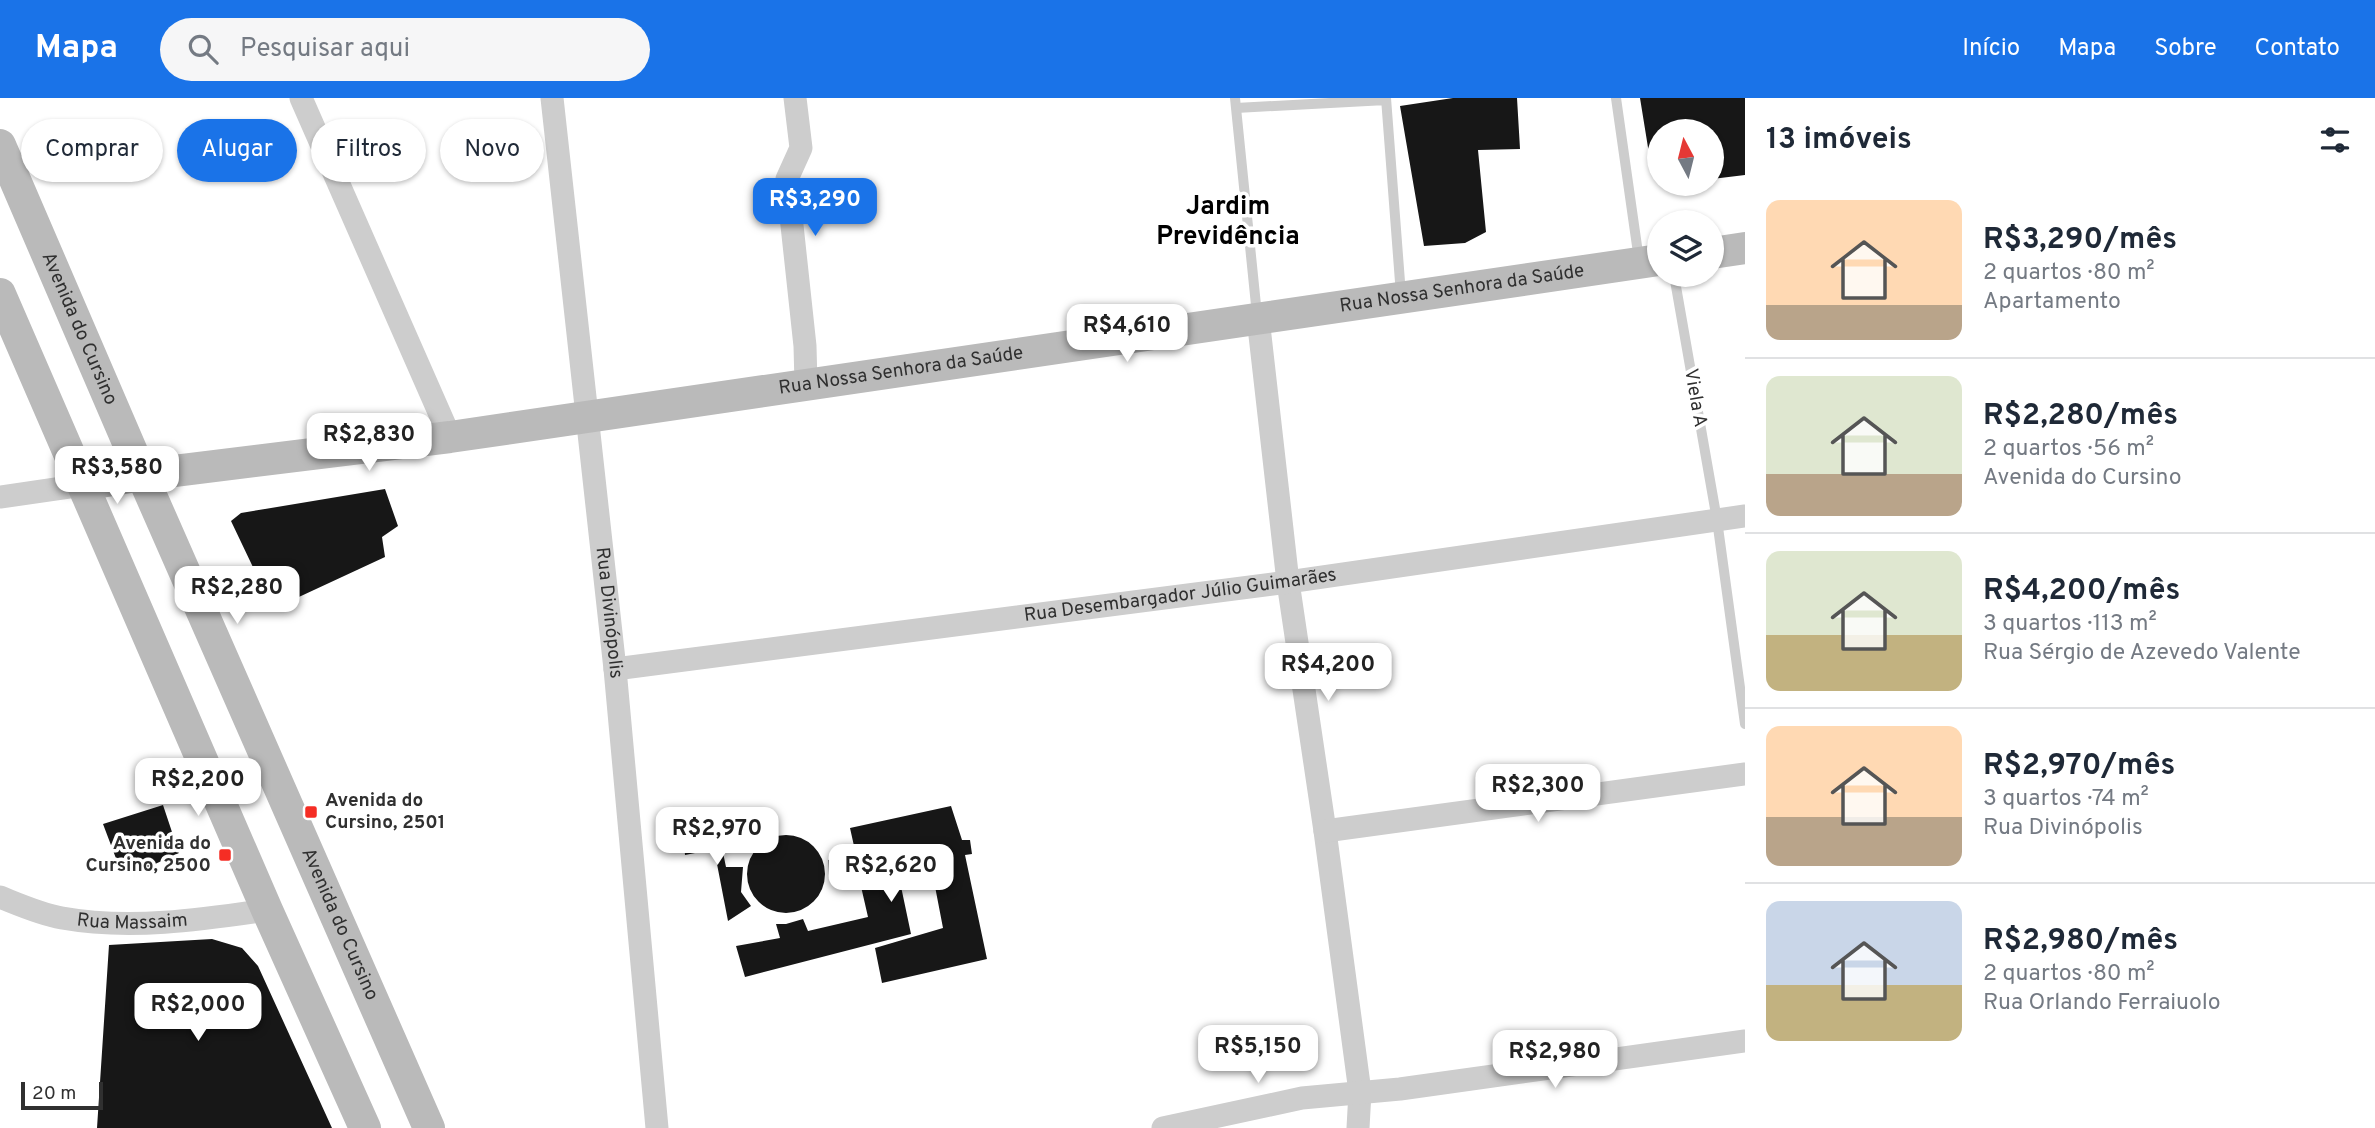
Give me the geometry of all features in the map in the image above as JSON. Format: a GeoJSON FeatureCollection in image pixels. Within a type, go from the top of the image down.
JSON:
{"type":"FeatureCollection","features":[{"type":"Feature","properties":{"kind":"main road","name":"Avenida do Cursino"},"geometry":{"type":"LineString","coordinates":[[0,145],[429,1128]]}},
{"type":"Feature","properties":{"kind":"main road"},"geometry":{"type":"LineString","coordinates":[[1724,251],[1745,248]]}},
{"type":"Feature","properties":{"kind":"main road","name":"Rua Nossa Senhora da Saúde"},"geometry":{"type":"LineString","coordinates":[[83,485],[142,475],[450,437],[1647,262]]}},
{"type":"Feature","properties":{"kind":"main road"},"geometry":{"type":"LineString","coordinates":[[0,294],[267,910],[365,1128]]}},
{"type":"Feature","properties":{"kind":"street"},"geometry":{"type":"LineString","coordinates":[[301,98],[450,437]]}},
{"type":"Feature","properties":{"kind":"street","name":"Rua Divinópolis"},"geometry":{"type":"LineString","coordinates":[[552,98],[615,669],[657,1128]]}},
{"type":"Feature","properties":{"kind":"street"},"geometry":{"type":"LineString","coordinates":[[795,98],[801,148],[787,178],[806,384]]}},
{"type":"Feature","properties":{"kind":"street"},"geometry":{"type":"LineString","coordinates":[[1258,318],[1288,582],[1360,1092],[1358,1128]]}},
{"type":"Feature","properties":{"kind":"street"},"geometry":{"type":"LineString","coordinates":[[0,497],[83,485]]}},
{"type":"Feature","properties":{"kind":"street","name":"Rua Desembargador Júlio Guimarães"},"geometry":{"type":"LineString","coordinates":[[615,669],[1288,582],[1745,516]]}},
{"type":"Feature","properties":{"kind":"street"},"geometry":{"type":"LineString","coordinates":[[1325,831],[1745,774]]}},
{"type":"Feature","properties":{"kind":"street","name":"Rua Massaim"},"geometry":{"type":"LineString","coordinates":[[0,897],[61,918],[92,921],[199,920],[267,910]]}},
{"type":"Feature","properties":{"kind":"street"},"geometry":{"type":"LineString","coordinates":[[1163,1128],[1302,1098],[1399,1089],[1745,1041]]}},
{"type":"Feature","properties":{"kind":"lane"},"geometry":{"type":"LineString","coordinates":[[1616,98],[1647,252]]}},
{"type":"Feature","properties":{"kind":"lane"},"geometry":{"type":"LineString","coordinates":[[1258,318],[1236,103],[1386,99],[1401,298]]}},
{"type":"Feature","properties":{"kind":"lane","name":"Viela A"},"geometry":{"type":"LineString","coordinates":[[1676,287],[1717,520],[1745,724]]}},
{"type":"Feature","properties":{"kind":"building"},"geometry":{"type":"Polygon","coordinates":[[[1453,98],[1517,98],[1520,149],[1478,150],[1486,232],[1465,243],[1424,246],[1400,106],[1453,98]]]}},
{"type":"Feature","properties":{"kind":"building"},"geometry":{"type":"Polygon","coordinates":[[[1640,98],[1745,98],[1745,175],[1724,178],[1724,119],[1647,119],[1647,141],[1640,98]]]}},
{"type":"Feature","properties":{"kind":"building"},"geometry":{"type":"Polygon","coordinates":[[[385,489],[398,526],[382,537],[385,557],[273,609],[231,521],[241,513],[385,489]]]}},
{"type":"Feature","properties":{"kind":"building"},"geometry":{"type":"Polygon","coordinates":[[[163,805],[179,853],[142,870],[120,869],[103,824],[163,805]]]}},
{"type":"Feature","properties":{"kind":"building"},"geometry":{"type":"Polygon","coordinates":[[[951,806],[962,840],[970,840],[972,854],[965,855],[987,959],[882,983],[875,948],[943,928],[928,850],[895,858],[911,934],[745,977],[736,946],[780,938],[776,924],[803,919],[808,931],[868,917],[857,869],[829,876],[828,860],[856,855],[850,828],[951,806]]]}},
{"type":"Feature","properties":{"kind":"building"},"geometry":{"type":"Polygon","coordinates":[[[717,824],[726,867],[743,867],[741,892],[751,906],[728,921],[711,833],[703,834],[705,851],[685,855],[684,844],[674,845],[672,833],[717,824]]]}},
{"type":"Feature","properties":{"kind":"building"},"geometry":{"type":"Polygon","coordinates":[[[778,835],[794,835],[808,841],[819,852],[825,866],[825,882],[819,896],[808,907],[794,913],[778,913],[764,907],[753,896],[747,882],[747,866],[753,852],[764,841],[778,835]]]}},
{"type":"Feature","properties":{"kind":"building"},"geometry":{"type":"Polygon","coordinates":[[[212,939],[242,948],[258,966],[332,1128],[97,1128],[109,945],[212,939]]]}},
{"type":"Feature","properties":{"kind":"place","name":"Avenida do Cursino, 2501"},"geometry":{"type":"Point","coordinates":[311,812]}},
{"type":"Feature","properties":{"kind":"place","name":"Avenida do Cursino, 2500"},"geometry":{"type":"Point","coordinates":[225,855]}},
{"type":"Feature","properties":{"kind":"district","name":"Jardim Previdência"},"geometry":{"type":"Point","coordinates":[1228,222]}}]}
